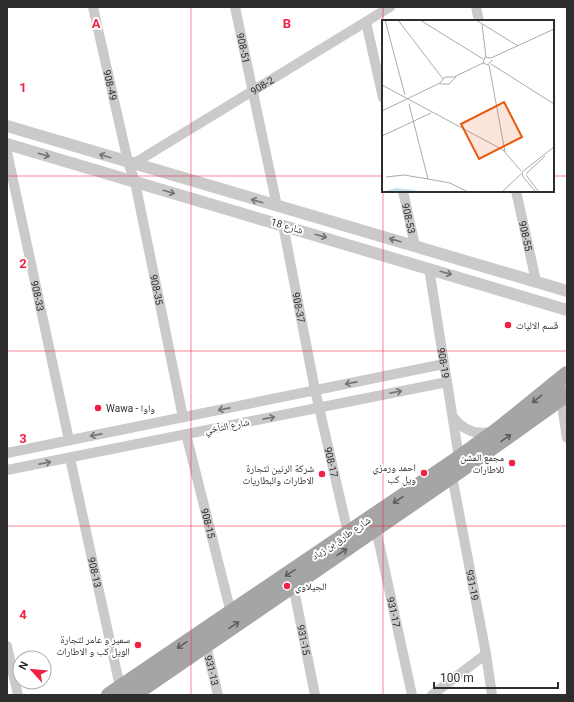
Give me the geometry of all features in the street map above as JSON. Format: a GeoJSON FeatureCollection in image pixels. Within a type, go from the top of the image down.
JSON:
{"type":"FeatureCollection","features":[{"type":"Feature","properties":{"kind":"main road","name":"شارع طارق بن زياد"},"geometry":{"type":"LineString","coordinates":[[121,692],[206,645],[452,476],[560,393],[567,374]]}},
{"type":"Feature","properties":{"kind":"main road","name":"شارع طارق بن زياد"},"geometry":{"type":"LineString","coordinates":[[121,692],[231,613],[459,458],[499,429],[560,393]]}},
{"type":"Feature","properties":{"kind":"street","name":"908-49"},"geometry":{"type":"LineString","coordinates":[[93,7],[131,163]]}},
{"type":"Feature","properties":{"kind":"street","name":"908-51"},"geometry":{"type":"LineString","coordinates":[[235,7],[252,90]]}},
{"type":"Feature","properties":{"kind":"street","name":"908-2"},"geometry":{"type":"LineString","coordinates":[[131,163],[390,7]]}},
{"type":"Feature","properties":{"kind":"street"},"geometry":{"type":"LineString","coordinates":[[476,7],[480,20]]}},
{"type":"Feature","properties":{"kind":"street"},"geometry":{"type":"LineString","coordinates":[[366,22],[382,94]]}},
{"type":"Feature","properties":{"kind":"street"},"geometry":{"type":"LineString","coordinates":[[252,90],[277,206]]}},
{"type":"Feature","properties":{"kind":"street","name":"شارع 18"},"geometry":{"type":"LineString","coordinates":[[7,126],[567,291]]}},
{"type":"Feature","properties":{"kind":"street","name":"شارع 18"},"geometry":{"type":"LineString","coordinates":[[7,144],[504,290],[567,310]]}},
{"type":"Feature","properties":{"kind":"street","name":"908-33"},"geometry":{"type":"LineString","coordinates":[[7,152],[69,440]]}},
{"type":"Feature","properties":{"kind":"street","name":"908-35"},"geometry":{"type":"LineString","coordinates":[[131,163],[183,417]]}},
{"type":"Feature","properties":{"kind":"street","name":"908-53"},"geometry":{"type":"LineString","coordinates":[[403,192],[415,246]]}},
{"type":"Feature","properties":{"kind":"street","name":"908-55"},"geometry":{"type":"LineString","coordinates":[[516,192],[536,281]]}},
{"type":"Feature","properties":{"kind":"street","name":"908-37"},"geometry":{"type":"LineString","coordinates":[[283,225],[315,390]]}},
{"type":"Feature","properties":{"kind":"street","name":"908-19"},"geometry":{"type":"LineString","coordinates":[[429,268],[459,458]]}},
{"type":"Feature","properties":{"kind":"street"},"geometry":{"type":"LineString","coordinates":[[504,290],[509,273]]}},
{"type":"Feature","properties":{"kind":"street","name":"شارع التآخي"},"geometry":{"type":"LineString","coordinates":[[11,452],[444,364]]}},
{"type":"Feature","properties":{"kind":"street","name":"شارع التآخي"},"geometry":{"type":"LineString","coordinates":[[7,470],[447,382]]}},
{"type":"Feature","properties":{"kind":"street","name":"908-17"},"geometry":{"type":"LineString","coordinates":[[315,390],[348,533]]}},
{"type":"Feature","properties":{"kind":"street"},"geometry":{"type":"LineString","coordinates":[[560,393],[567,438]]}},
{"type":"Feature","properties":{"kind":"street"},"geometry":{"type":"LineString","coordinates":[[453,417],[465,429],[475,433],[486,433],[499,429]]}},
{"type":"Feature","properties":{"kind":"street","name":"908-15"},"geometry":{"type":"LineString","coordinates":[[186,434],[231,613]]}},
{"type":"Feature","properties":{"kind":"street"},"geometry":{"type":"LineString","coordinates":[[11,452],[20,468]]}},
{"type":"Feature","properties":{"kind":"street","name":"908-13"},"geometry":{"type":"LineString","coordinates":[[70,458],[121,692]]}},
{"type":"Feature","properties":{"kind":"street","name":"931-19"},"geometry":{"type":"LineString","coordinates":[[452,476],[486,654],[492,695]]}},
{"type":"Feature","properties":{"kind":"street","name":"931-17"},"geometry":{"type":"LineString","coordinates":[[376,529],[412,695]]}},
{"type":"Feature","properties":{"kind":"street","name":"931-15"},"geometry":{"type":"LineString","coordinates":[[294,585],[315,695]]}},
{"type":"Feature","properties":{"kind":"street","name":"931-13"},"geometry":{"type":"LineString","coordinates":[[206,645],[218,695]]}},
{"type":"Feature","properties":{"kind":"street"},"geometry":{"type":"LineString","coordinates":[[7,646],[18,695]]}},
{"type":"Feature","properties":{"kind":"street"},"geometry":{"type":"LineString","coordinates":[[432,695],[486,654]]}},
{"type":"Feature","properties":{"kind":"place","name":"قسم الاليات"},"geometry":{"type":"Point","coordinates":[508,325]}},
{"type":"Feature","properties":{"kind":"place","name":"Wawa - واوا"},"geometry":{"type":"Point","coordinates":[98,408]}},
{"type":"Feature","properties":{"kind":"place","name":"مجمع المشن للاطارات"},"geometry":{"type":"Point","coordinates":[512,463]}},
{"type":"Feature","properties":{"kind":"place","name":"احمد ورمزي ويل كب"},"geometry":{"type":"Point","coordinates":[424,473]}},
{"type":"Feature","properties":{"kind":"place","name":"شركة الرنين لتجارة الاطارات والبطاريات"},"geometry":{"type":"Point","coordinates":[322,474]}},
{"type":"Feature","properties":{"kind":"place","name":"الجيلاوي"},"geometry":{"type":"Point","coordinates":[287,586]}},
{"type":"Feature","properties":{"kind":"place","name":"سمير و عامر لتجارة الويل كب و الاطارات"},"geometry":{"type":"Point","coordinates":[138,645]}}]}
